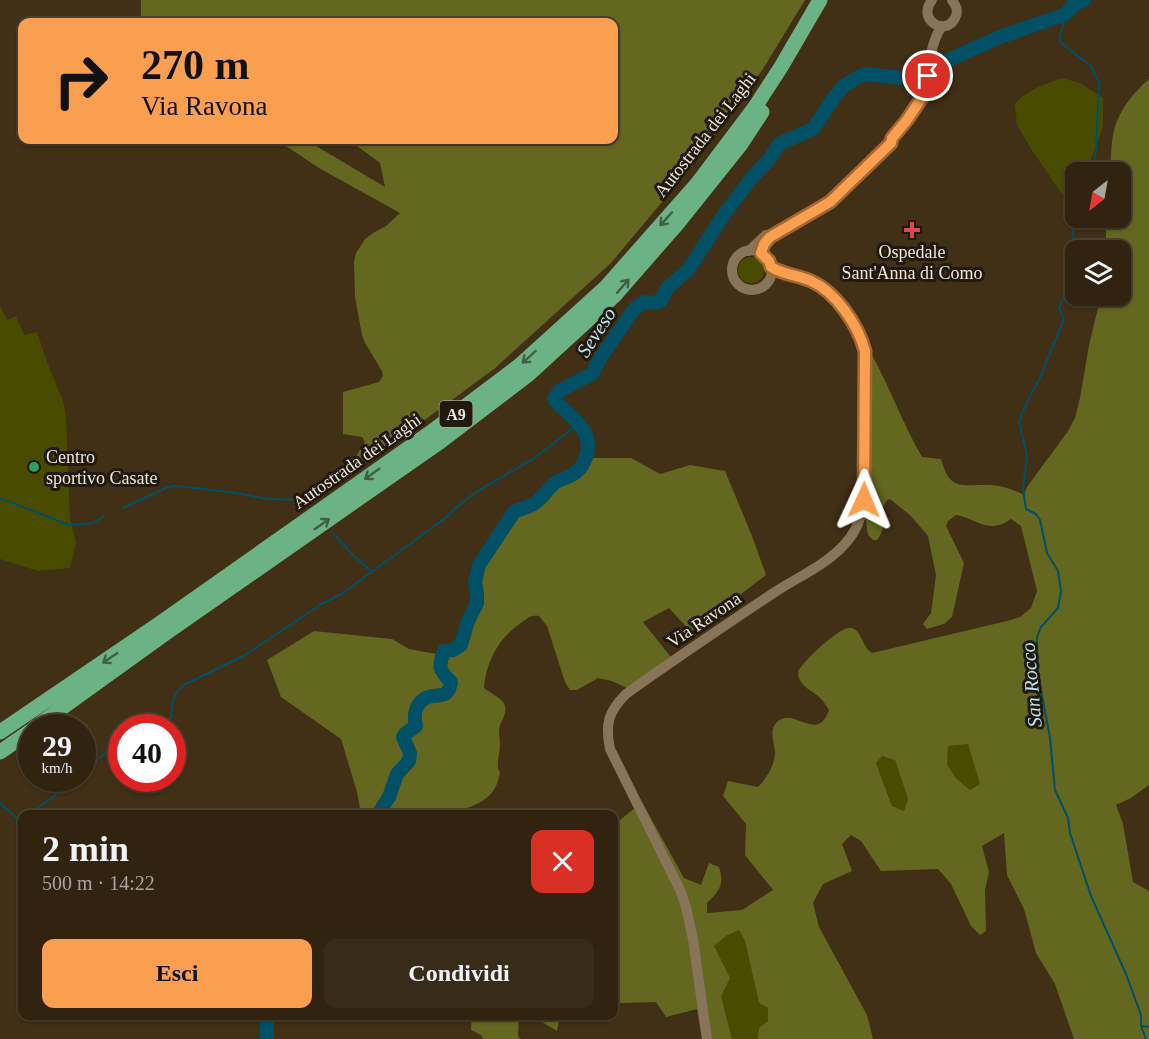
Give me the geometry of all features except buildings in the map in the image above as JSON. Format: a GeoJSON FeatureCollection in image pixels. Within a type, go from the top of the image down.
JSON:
{"type":"FeatureCollection","features":[{"type":"Feature","properties":{"kind":"highway","name":"Autostrada dei Laghi"},"geometry":{"type":"LineString","coordinates":[[0,732],[169,618],[430,433],[520,365],[606,287],[696,184],[755,107],[820,0]]}},
{"type":"Feature","properties":{"kind":"highway","name":"Autostrada dei Laghi"},"geometry":{"type":"LineString","coordinates":[[54,714],[441,441],[538,366],[614,296],[684,216],[741,144],[795,63],[831,0]]}},
{"type":"Feature","properties":{"kind":"highway","name":"Autostrada dei Laghi"},"geometry":{"type":"LineString","coordinates":[[0,753],[18,740]]}},
{"type":"Feature","properties":{"kind":"street"},"geometry":{"type":"LineString","coordinates":[[932,0],[927,7],[932,52]]}},
{"type":"Feature","properties":{"kind":"street"},"geometry":{"type":"LineString","coordinates":[[930,21],[942,26],[948,25],[955,19],[957,12],[954,1]]}},
{"type":"Feature","properties":{"kind":"street"},"geometry":{"type":"LineString","coordinates":[[784,274],[752,290],[736,282],[732,269],[737,257],[748,251],[774,228],[828,198],[892,138],[921,99],[935,37],[942,26]]}},
{"type":"Feature","properties":{"kind":"street"},"geometry":{"type":"LineString","coordinates":[[761,253],[770,237],[822,208],[839,195],[891,143],[892,138]]}},
{"type":"Feature","properties":{"kind":"street"},"geometry":{"type":"LineString","coordinates":[[748,251],[761,253],[769,261],[771,267],[769,280]]}},
{"type":"Feature","properties":{"kind":"street","name":"Via Ravona"},"geometry":{"type":"LineString","coordinates":[[707,1039],[693,939],[686,907],[673,873],[610,749],[607,734],[611,714],[626,694],[687,650],[827,560],[845,545],[858,526],[864,500],[865,351],[862,342],[852,322],[828,292],[813,282],[784,274],[771,267]]}},
{"type":"Feature","properties":{"kind":"shaded area"},"geometry":{"type":"Polygon","coordinates":[[[141,0],[805,0],[763,69],[688,171],[611,263],[494,369],[358,469],[352,464],[365,442],[362,437],[343,434],[343,392],[379,382],[383,376],[362,335],[355,297],[354,262],[356,253],[365,239],[386,226],[400,213],[319,168],[283,144],[313,144],[385,187],[380,163],[354,144],[618,144],[618,18],[141,18],[141,0]]]}},
{"type":"Feature","properties":{"kind":"shaded area"},"geometry":{"type":"Polygon","coordinates":[[[1062,78],[1080,83],[1103,98],[1103,126],[1090,162],[1065,162],[1065,191],[1062,194],[1017,125],[1015,104],[1030,91],[1062,78]]]}},
{"type":"Feature","properties":{"kind":"shaded area"},"geometry":{"type":"Polygon","coordinates":[[[1149,79],[1149,785],[1116,805],[1123,824],[1133,882],[1149,891],[1149,1039],[1074,1039],[1055,984],[1036,953],[1024,909],[1007,875],[1004,833],[982,846],[989,872],[985,890],[986,931],[980,935],[971,926],[951,884],[938,869],[881,871],[861,841],[851,835],[842,844],[852,871],[823,884],[813,903],[819,927],[867,1015],[873,1039],[758,1039],[759,1028],[768,1021],[768,1008],[759,1003],[745,941],[739,930],[726,936],[714,946],[730,978],[721,996],[732,1039],[702,1039],[697,1009],[666,1017],[656,1002],[621,1003],[618,1001],[618,822],[642,802],[684,878],[701,885],[709,863],[719,867],[721,883],[718,891],[707,903],[707,913],[742,910],[773,890],[745,855],[746,824],[723,796],[728,781],[758,787],[764,780],[772,767],[775,754],[772,733],[777,722],[783,718],[790,718],[812,725],[824,720],[829,710],[799,677],[798,671],[807,660],[823,644],[847,628],[855,630],[872,653],[1011,620],[1020,617],[1031,608],[1037,591],[1021,526],[1011,519],[1003,524],[989,526],[956,515],[948,521],[946,526],[964,563],[952,617],[944,624],[927,629],[923,624],[931,613],[936,575],[928,536],[911,516],[890,499],[884,506],[881,534],[877,540],[873,540],[868,535],[864,509],[872,355],[922,457],[941,459],[948,477],[958,484],[997,486],[1024,495],[1027,487],[1075,418],[1099,306],[1131,306],[1131,240],[1106,240],[1106,228],[1131,228],[1131,162],[1111,162],[1114,130],[1123,109],[1149,79]],[[968,744],[948,746],[947,765],[957,779],[970,790],[980,784],[968,744]],[[882,756],[876,763],[892,806],[904,811],[908,799],[895,760],[882,756]]]}},
{"type":"Feature","properties":{"kind":"shaded area"},"geometry":{"type":"Polygon","coordinates":[[[751,257],[760,261],[764,270],[760,279],[751,283],[742,279],[738,270],[742,261],[751,257]]]}},
{"type":"Feature","properties":{"kind":"shaded area","name":"Centro sportivo Casate"},"geometry":{"type":"Polygon","coordinates":[[[0,305],[7,320],[16,316],[24,335],[37,332],[64,404],[70,518],[76,542],[70,568],[38,571],[0,559],[0,305]]]}},
{"type":"Feature","properties":{"kind":"shaded area"},"geometry":{"type":"Polygon","coordinates":[[[589,458],[631,458],[660,474],[690,465],[725,471],[766,575],[691,632],[669,608],[643,622],[674,661],[631,690],[612,681],[598,678],[577,690],[570,690],[565,682],[547,626],[539,616],[528,618],[514,628],[500,643],[491,659],[485,678],[484,688],[505,705],[499,730],[500,773],[491,794],[481,802],[462,810],[360,810],[341,739],[281,697],[267,660],[314,631],[392,639],[409,649],[447,656],[464,642],[478,616],[482,569],[518,513],[582,470],[589,458]]]}},
{"type":"Feature","properties":{"kind":"shaded area"},"geometry":{"type":"Polygon","coordinates":[[[968,744],[981,784],[970,790],[957,779],[947,765],[948,746],[968,744]]]}},
{"type":"Feature","properties":{"kind":"shaded area"},"geometry":{"type":"Polygon","coordinates":[[[882,756],[895,760],[908,799],[904,811],[892,806],[876,762],[882,756]]]}},
{"type":"Feature","properties":{"kind":"shaded area"},"geometry":{"type":"Polygon","coordinates":[[[739,930],[745,941],[759,1003],[768,1008],[768,1022],[758,1039],[732,1039],[721,996],[714,946],[726,936],[739,930]]]}},
{"type":"Feature","properties":{"kind":"shaded area"},"geometry":{"type":"Polygon","coordinates":[[[472,1020],[519,1020],[518,1036],[521,1039],[483,1039],[481,1035],[471,1030],[472,1020]]]}},
{"type":"Feature","properties":{"kind":"shaded area"},"geometry":{"type":"Polygon","coordinates":[[[539,1020],[559,1020],[557,1031],[539,1020]]]}},
{"type":"Feature","properties":{"kind":"waterway","name":"Seveso"},"geometry":{"type":"LineString","coordinates":[[381,810],[389,797],[397,774],[409,761],[410,753],[403,737],[416,726],[415,713],[418,705],[428,697],[445,694],[450,688],[451,682],[442,671],[441,661],[444,651],[453,650],[461,645],[468,621],[477,603],[475,582],[479,565],[514,512],[535,503],[555,483],[571,476],[583,465],[588,442],[584,431],[555,401],[554,398],[559,391],[592,374],[635,308],[645,302],[661,301],[667,288],[688,270],[725,213],[754,175],[768,161],[779,144],[813,129],[845,85],[867,74],[901,78],[915,75],[1000,37],[1066,14],[1072,6],[1084,0]]}},
{"type":"Feature","properties":{"kind":"waterway","name":"San Rocco"},"geometry":{"type":"LineString","coordinates":[[1066,14],[1060,42],[1091,66],[1099,83],[1094,162]]}},
{"type":"Feature","properties":{"kind":"waterway","name":"San Rocco"},"geometry":{"type":"LineString","coordinates":[[1072,228],[1073,239],[1065,264],[1068,284],[1059,308],[1064,319],[1019,421],[1027,456],[1023,489],[1026,509],[1036,514],[1040,520],[1047,553],[1058,571],[1061,591],[1058,608],[1041,627],[1037,637],[1038,673],[1050,738],[1055,790],[1068,818],[1070,833],[1091,896],[1126,974],[1141,1015],[1141,1026],[1146,1039]]}},
{"type":"Feature","properties":{"kind":"waterway"},"geometry":{"type":"LineString","coordinates":[[171,714],[175,696],[184,685],[245,655],[320,605],[343,593],[448,516],[467,499],[533,459],[577,424]]}},
{"type":"Feature","properties":{"kind":"waterway"},"geometry":{"type":"LineString","coordinates":[[123,508],[168,487],[176,486],[268,499],[309,500]]}},
{"type":"Feature","properties":{"kind":"waterway"},"geometry":{"type":"LineString","coordinates":[[0,498],[69,525],[93,523],[104,516]]}},
{"type":"Feature","properties":{"kind":"waterway"},"geometry":{"type":"LineString","coordinates":[[332,532],[371,571]]}},
{"type":"Feature","properties":{"kind":"waterway"},"geometry":{"type":"LineString","coordinates":[[96,760],[108,751]]}},
{"type":"Feature","properties":{"kind":"waterway"},"geometry":{"type":"LineString","coordinates":[[35,810],[59,792]]}},
{"type":"Feature","properties":{"kind":"waterway"},"geometry":{"type":"LineString","coordinates":[[0,803],[18,819]]}},
{"type":"Feature","properties":{"kind":"waterway","name":"Seveso"},"geometry":{"type":"LineString","coordinates":[[267,1020],[267,1039]]}},
{"type":"Feature","properties":{"kind":"waterway","name":"San Rocco"},"geometry":{"type":"LineString","coordinates":[[1141,1026],[1149,1027]]}},
{"type":"Feature","properties":{"kind":"place","name":"Ospedale Sant'Anna di Como"},"geometry":{"type":"Point","coordinates":[912,230]}},
{"type":"Feature","properties":{"kind":"place","name":"Centro sportivo Casate"},"geometry":{"type":"Point","coordinates":[34,467]}},
{"type":"Feature","properties":{"kind":"route"},"geometry":{"type":"LineString","coordinates":[[864,500],[865,351],[859,334],[828,292],[801,277],[778,272],[771,267],[766,256],[761,253],[770,237],[830,202],[891,143],[892,138],[921,99],[928,76]]}}]}
